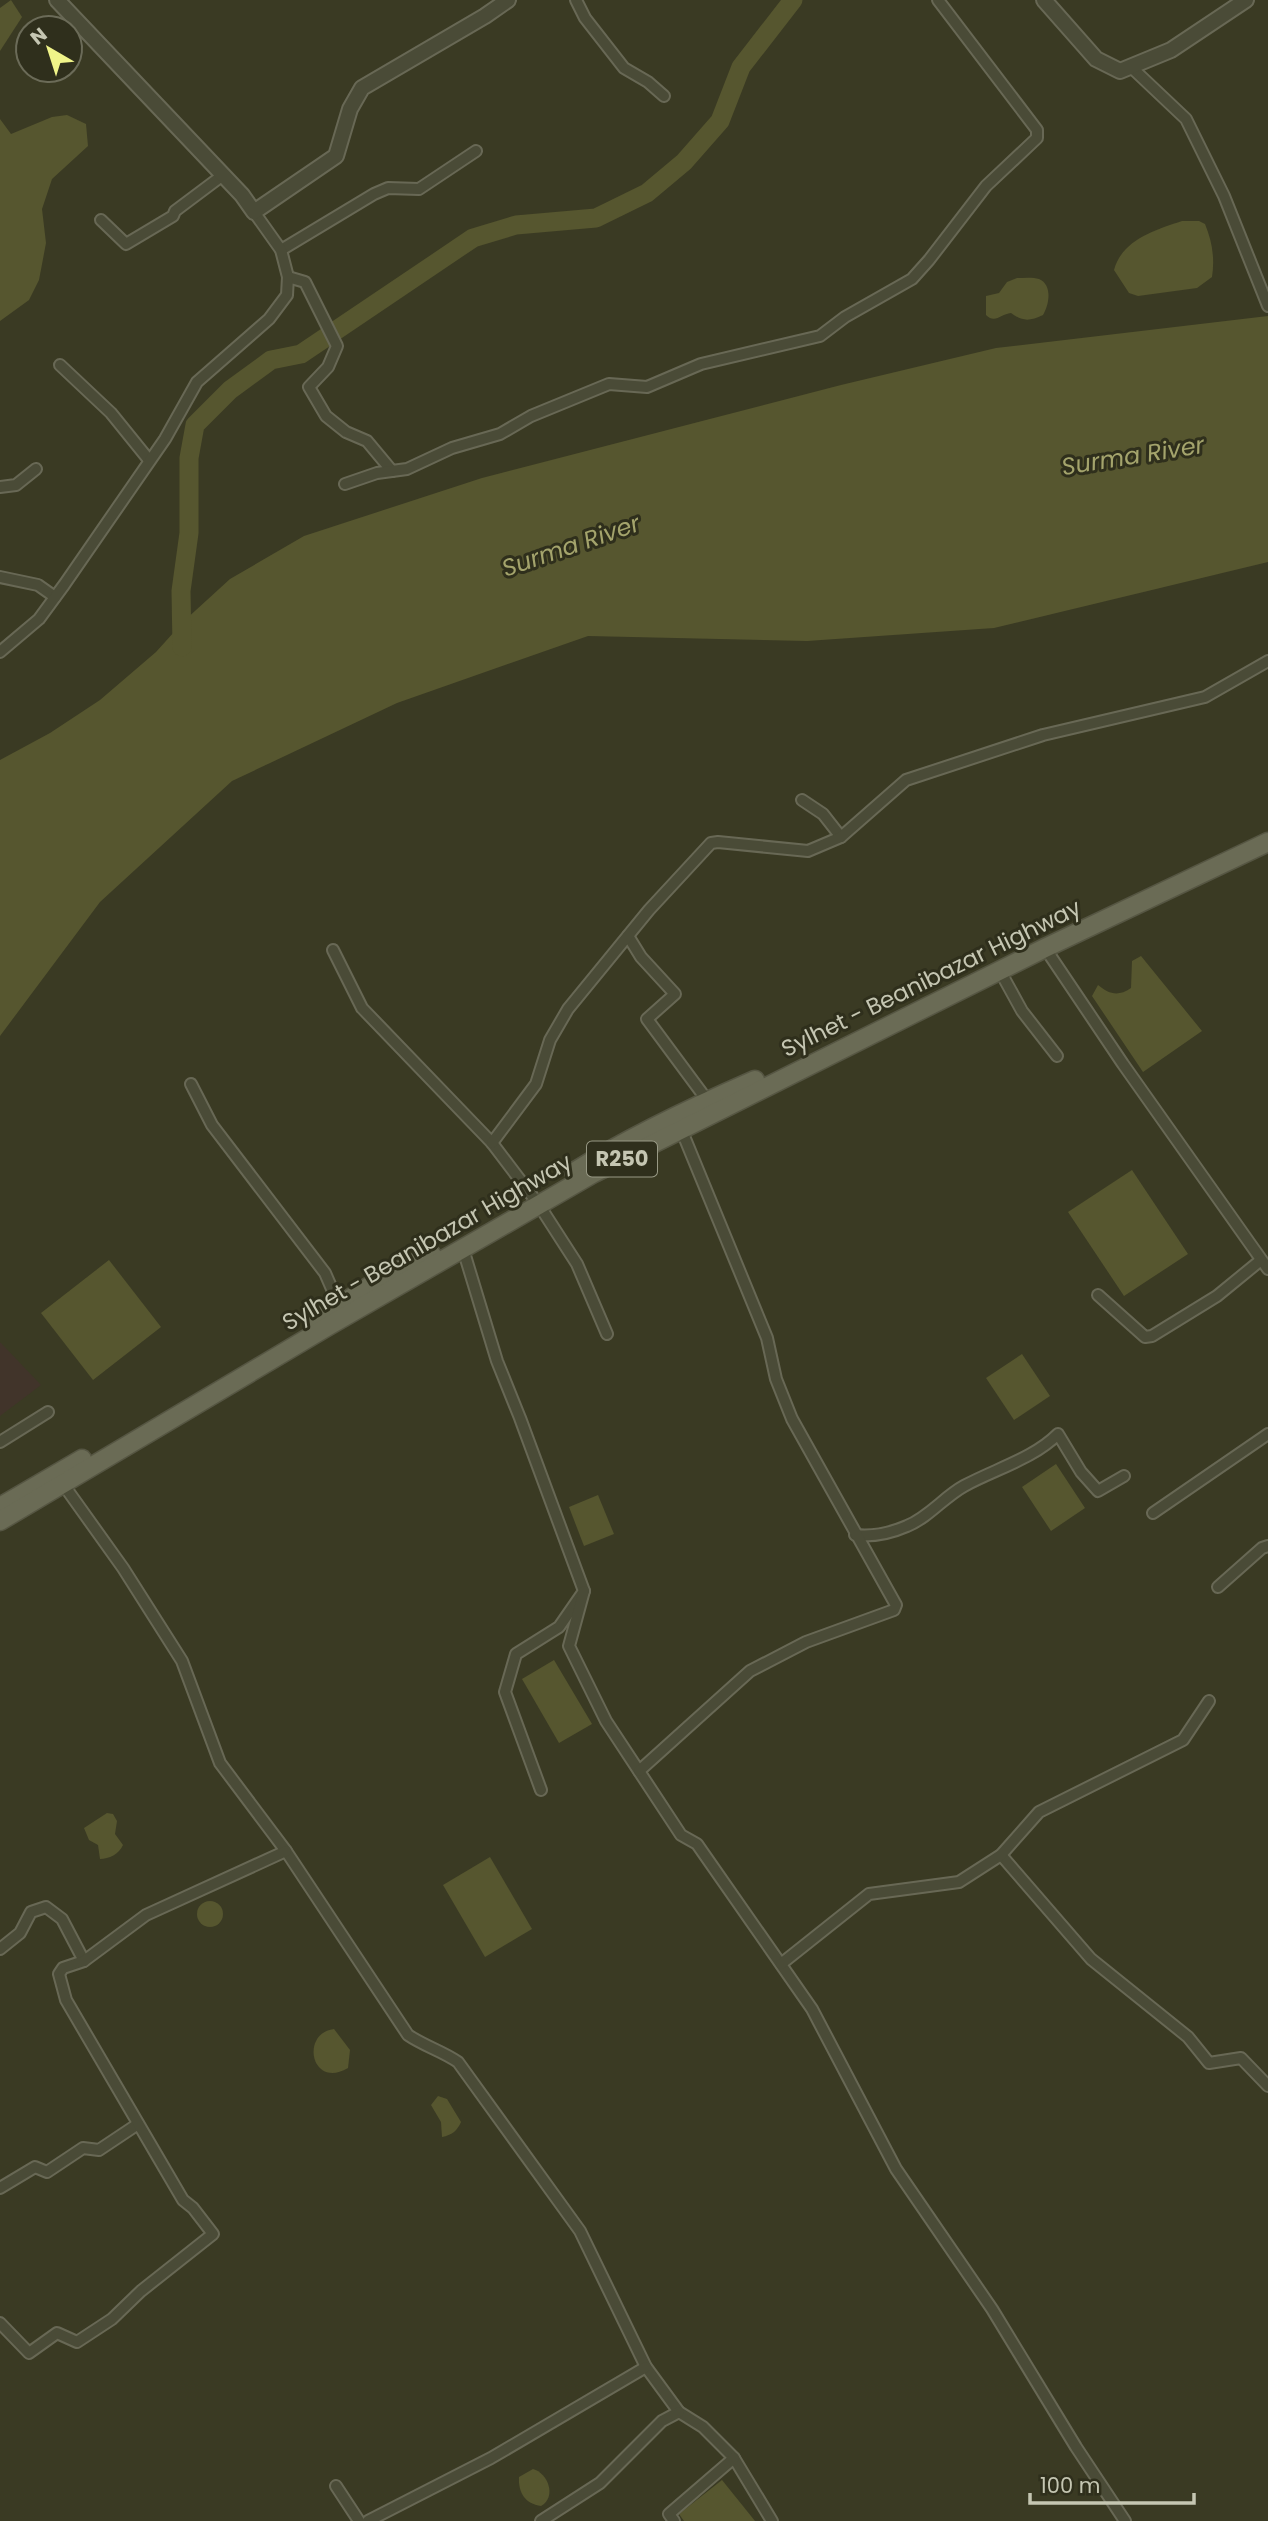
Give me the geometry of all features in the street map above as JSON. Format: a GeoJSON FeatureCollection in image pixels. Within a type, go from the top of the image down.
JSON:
{"type":"FeatureCollection","features":[{"type":"Feature","properties":{"kind":"main road","name":"Sylhet - Beanibazar Highway"},"geometry":{"type":"LineString","coordinates":[[0,1521],[463,1249],[537,1202],[602,1154],[1268,831]]}},
{"type":"Feature","properties":{"kind":"main road","name":"Sylhet - Beanibazar Highway"},"geometry":{"type":"LineString","coordinates":[[0,1507],[251,1362],[379,1280],[1045,948],[1268,842]]}},
{"type":"Feature","properties":{"kind":"street"},"geometry":{"type":"LineString","coordinates":[[0,652],[39,619],[165,439],[197,382],[269,319],[287,295],[288,277],[281,250],[254,212],[223,175],[57,0]]}},
{"type":"Feature","properties":{"kind":"street"},"geometry":{"type":"LineString","coordinates":[[254,212],[336,156],[350,109],[362,88],[508,0]]}},
{"type":"Feature","properties":{"kind":"street"},"geometry":{"type":"LineString","coordinates":[[576,0],[585,18],[624,68],[648,82],[664,96]]}},
{"type":"Feature","properties":{"kind":"street"},"geometry":{"type":"LineString","coordinates":[[345,484],[377,473],[407,469],[452,449],[500,434],[531,416],[609,384],[647,387],[701,364],[820,337],[845,317],[912,279],[986,186],[1037,138],[1037,130],[938,0]]}},
{"type":"Feature","properties":{"kind":"street"},"geometry":{"type":"LineString","coordinates":[[1044,0],[1096,59],[1120,71],[1171,50],[1246,0]]}},
{"type":"Feature","properties":{"kind":"street"},"geometry":{"type":"LineString","coordinates":[[1131,66],[1186,119],[1224,196],[1268,306]]}},
{"type":"Feature","properties":{"kind":"street"},"geometry":{"type":"LineString","coordinates":[[281,250],[374,194],[388,188],[419,189],[475,151]]}},
{"type":"Feature","properties":{"kind":"street"},"geometry":{"type":"LineString","coordinates":[[100,220],[126,244],[173,216],[175,211],[223,175]]}},
{"type":"Feature","properties":{"kind":"street"},"geometry":{"type":"LineString","coordinates":[[288,277],[305,282],[337,346],[328,367],[309,387],[326,416],[346,432],[367,440],[392,471]]}},
{"type":"Feature","properties":{"kind":"street"},"geometry":{"type":"LineString","coordinates":[[60,365],[111,413],[149,460]]}},
{"type":"Feature","properties":{"kind":"street"},"geometry":{"type":"LineString","coordinates":[[0,487],[16,485],[36,469]]}},
{"type":"Feature","properties":{"kind":"street"},"geometry":{"type":"LineString","coordinates":[[0,577],[38,585],[55,597]]}},
{"type":"Feature","properties":{"kind":"street"},"geometry":{"type":"LineString","coordinates":[[492,1143],[536,1084],[550,1040],[568,1009],[628,936],[711,843],[808,851],[841,837],[906,780],[1043,735],[1205,696],[1268,661]]}},
{"type":"Feature","properties":{"kind":"street"},"geometry":{"type":"LineString","coordinates":[[802,800],[823,814],[841,837]]}},
{"type":"Feature","properties":{"kind":"street"},"geometry":{"type":"LineString","coordinates":[[628,936],[641,957],[675,994],[647,1019],[707,1101],[702,1119]]}},
{"type":"Feature","properties":{"kind":"street"},"geometry":{"type":"LineString","coordinates":[[1045,948],[1123,1064],[1265,1264],[1152,1336],[1145,1337],[1098,1295]]}},
{"type":"Feature","properties":{"kind":"street"},"geometry":{"type":"LineString","coordinates":[[333,950],[362,1008],[492,1143],[537,1202],[577,1264],[607,1334]]}},
{"type":"Feature","properties":{"kind":"street"},"geometry":{"type":"LineString","coordinates":[[1000,971],[1022,1011],[1057,1056]]}},
{"type":"Feature","properties":{"kind":"street"},"geometry":{"type":"LineString","coordinates":[[191,1084],[212,1125],[325,1273],[340,1305]]}},
{"type":"Feature","properties":{"kind":"street"},"geometry":{"type":"LineString","coordinates":[[639,1771],[750,1671],[806,1642],[894,1610],[895,1600],[855,1535],[792,1419],[776,1379],[767,1338],[681,1129]]}},
{"type":"Feature","properties":{"kind":"street"},"geometry":{"type":"LineString","coordinates":[[463,1249],[497,1361],[584,1591],[569,1646],[606,1721],[681,1835],[697,1844],[812,2009],[896,2169],[992,2309],[1076,2447],[1125,2521]]}},
{"type":"Feature","properties":{"kind":"street"},"geometry":{"type":"LineString","coordinates":[[0,1442],[48,1412]]}},
{"type":"Feature","properties":{"kind":"street"},"geometry":{"type":"LineString","coordinates":[[855,1535],[871,1537],[908,1526],[962,1487],[1046,1446],[1058,1434],[1081,1472],[1098,1491],[1124,1476]]}},
{"type":"Feature","properties":{"kind":"street"},"geometry":{"type":"LineString","coordinates":[[1153,1513],[1268,1434]]}},
{"type":"Feature","properties":{"kind":"street"},"geometry":{"type":"LineString","coordinates":[[63,1484],[123,1569],[182,1661],[220,1763],[286,1851],[408,2035],[428,2048],[442,2050],[458,2062],[580,2231],[646,2367],[679,2412],[703,2427],[734,2458],[772,2521]]}},
{"type":"Feature","properties":{"kind":"street"},"geometry":{"type":"LineString","coordinates":[[1217,1587],[1262,1548],[1268,1546]]}},
{"type":"Feature","properties":{"kind":"street"},"geometry":{"type":"LineString","coordinates":[[541,1790],[505,1692],[516,1654],[559,1626],[584,1591]]}},
{"type":"Feature","properties":{"kind":"street"},"geometry":{"type":"LineString","coordinates":[[781,1964],[870,1894],[959,1882],[1002,1855],[1039,1812],[1184,1740],[1209,1701]]}},
{"type":"Feature","properties":{"kind":"street"},"geometry":{"type":"LineString","coordinates":[[0,2323],[29,2353],[57,2333],[77,2342],[112,2319],[141,2291],[213,2234],[193,2208],[183,2200],[66,2000],[59,1974],[63,1968],[84,1961],[146,1915],[286,1851]]}},
{"type":"Feature","properties":{"kind":"street"},"geometry":{"type":"LineString","coordinates":[[1002,1855],[1091,1959],[1188,2037],[1209,2063],[1241,2058],[1268,2086]]}},
{"type":"Feature","properties":{"kind":"street"},"geometry":{"type":"LineString","coordinates":[[0,1949],[20,1933],[31,1912],[46,1907],[62,1919],[84,1961]]}},
{"type":"Feature","properties":{"kind":"street"},"geometry":{"type":"LineString","coordinates":[[0,2188],[35,2167],[47,2172],[83,2148],[99,2150],[138,2124]]}},
{"type":"Feature","properties":{"kind":"street"},"geometry":{"type":"LineString","coordinates":[[368,2521],[491,2458],[646,2367]]}},
{"type":"Feature","properties":{"kind":"street"},"geometry":{"type":"LineString","coordinates":[[541,2521],[600,2483],[662,2421],[679,2412]]}},
{"type":"Feature","properties":{"kind":"street"},"geometry":{"type":"LineString","coordinates":[[674,2521],[669,2514],[734,2458]]}},
{"type":"Feature","properties":{"kind":"street"},"geometry":{"type":"LineString","coordinates":[[336,2486],[359,2521]]}},
{"type":"Feature","properties":{"kind":"shaded area"},"geometry":{"type":"Polygon","coordinates":[[[0,1342],[41,1385],[0,1416],[0,1342]]]}},
{"type":"Feature","properties":{"kind":"water"},"geometry":{"type":"Polygon","coordinates":[[[11,0],[20,14],[14,14],[14,29],[0,51],[0,8],[11,0]]]}},
{"type":"Feature","properties":{"kind":"water"},"geometry":{"type":"Polygon","coordinates":[[[67,115],[86,124],[88,146],[52,179],[42,209],[46,243],[39,280],[29,300],[0,321],[0,119],[11,134],[52,117],[67,115]]]}},
{"type":"Feature","properties":{"kind":"water"},"geometry":{"type":"Polygon","coordinates":[[[1182,221],[1199,221],[1205,224],[1212,250],[1212,277],[1197,288],[1138,296],[1129,293],[1114,270],[1124,251],[1141,238],[1182,221]]]}},
{"type":"Feature","properties":{"kind":"water"},"geometry":{"type":"Polygon","coordinates":[[[1017,278],[1039,279],[1046,286],[1048,301],[1043,315],[1027,320],[1011,313],[995,319],[989,318],[986,315],[986,296],[999,293],[1007,282],[1017,278]]]}},
{"type":"Feature","properties":{"kind":"water","name":"Surma River"},"geometry":{"type":"Polygon","coordinates":[[[1268,316],[1268,562],[994,628],[807,641],[588,636],[397,703],[232,781],[100,902],[0,1036],[0,760],[50,733],[100,700],[156,652],[184,621],[230,579],[304,536],[482,478],[841,385],[996,348],[1268,316]]]}},
{"type":"Feature","properties":{"kind":"water"},"geometry":{"type":"Polygon","coordinates":[[[1141,956],[1202,1031],[1143,1072],[1092,996],[1098,985],[1114,993],[1122,993],[1131,988],[1132,961],[1141,956]]]}},
{"type":"Feature","properties":{"kind":"water"},"geometry":{"type":"Polygon","coordinates":[[[1132,1170],[1188,1254],[1124,1296],[1068,1212],[1132,1170]]]}},
{"type":"Feature","properties":{"kind":"water"},"geometry":{"type":"Polygon","coordinates":[[[109,1260],[161,1327],[93,1380],[41,1313],[109,1260]]]}},
{"type":"Feature","properties":{"kind":"water"},"geometry":{"type":"Polygon","coordinates":[[[1022,1354],[1050,1396],[1014,1420],[986,1378],[1022,1354]]]}},
{"type":"Feature","properties":{"kind":"water"},"geometry":{"type":"Polygon","coordinates":[[[1056,1464],[1085,1508],[1051,1531],[1022,1487],[1056,1464]]]}},
{"type":"Feature","properties":{"kind":"water"},"geometry":{"type":"Polygon","coordinates":[[[598,1495],[614,1534],[584,1546],[569,1507],[598,1495]]]}},
{"type":"Feature","properties":{"kind":"water"},"geometry":{"type":"Polygon","coordinates":[[[554,1660],[592,1724],[559,1743],[522,1679],[554,1660]]]}},
{"type":"Feature","properties":{"kind":"water"},"geometry":{"type":"Polygon","coordinates":[[[107,1813],[113,1814],[117,1821],[115,1834],[123,1845],[113,1855],[100,1859],[98,1845],[89,1840],[84,1828],[107,1813]]]}},
{"type":"Feature","properties":{"kind":"water"},"geometry":{"type":"Polygon","coordinates":[[[490,1857],[532,1929],[485,1957],[443,1885],[490,1857]]]}},
{"type":"Feature","properties":{"kind":"water"},"geometry":{"type":"Polygon","coordinates":[[[210,1901],[219,1905],[223,1914],[219,1923],[210,1927],[201,1923],[197,1914],[201,1905],[210,1901]]]}},
{"type":"Feature","properties":{"kind":"water"},"geometry":{"type":"Polygon","coordinates":[[[334,2029],[350,2050],[348,2068],[335,2073],[325,2072],[314,2058],[317,2040],[323,2033],[334,2029]]]}},
{"type":"Feature","properties":{"kind":"water"},"geometry":{"type":"Polygon","coordinates":[[[438,2096],[447,2099],[461,2122],[454,2132],[442,2137],[441,2122],[431,2105],[438,2096]]]}},
{"type":"Feature","properties":{"kind":"water"},"geometry":{"type":"Polygon","coordinates":[[[533,2469],[543,2475],[549,2486],[549,2497],[541,2506],[527,2500],[520,2488],[519,2477],[533,2469]]]}},
{"type":"Feature","properties":{"kind":"water"},"geometry":{"type":"Polygon","coordinates":[[[722,2480],[755,2521],[684,2521],[679,2514],[722,2480]]]}},
{"type":"Feature","properties":{"kind":"waterway"},"geometry":{"type":"LineString","coordinates":[[182,647],[181,591],[189,533],[189,458],[195,425],[230,390],[271,360],[301,354],[473,238],[516,225],[596,218],[647,193],[684,162],[720,121],[741,67],[793,0]]}}]}
